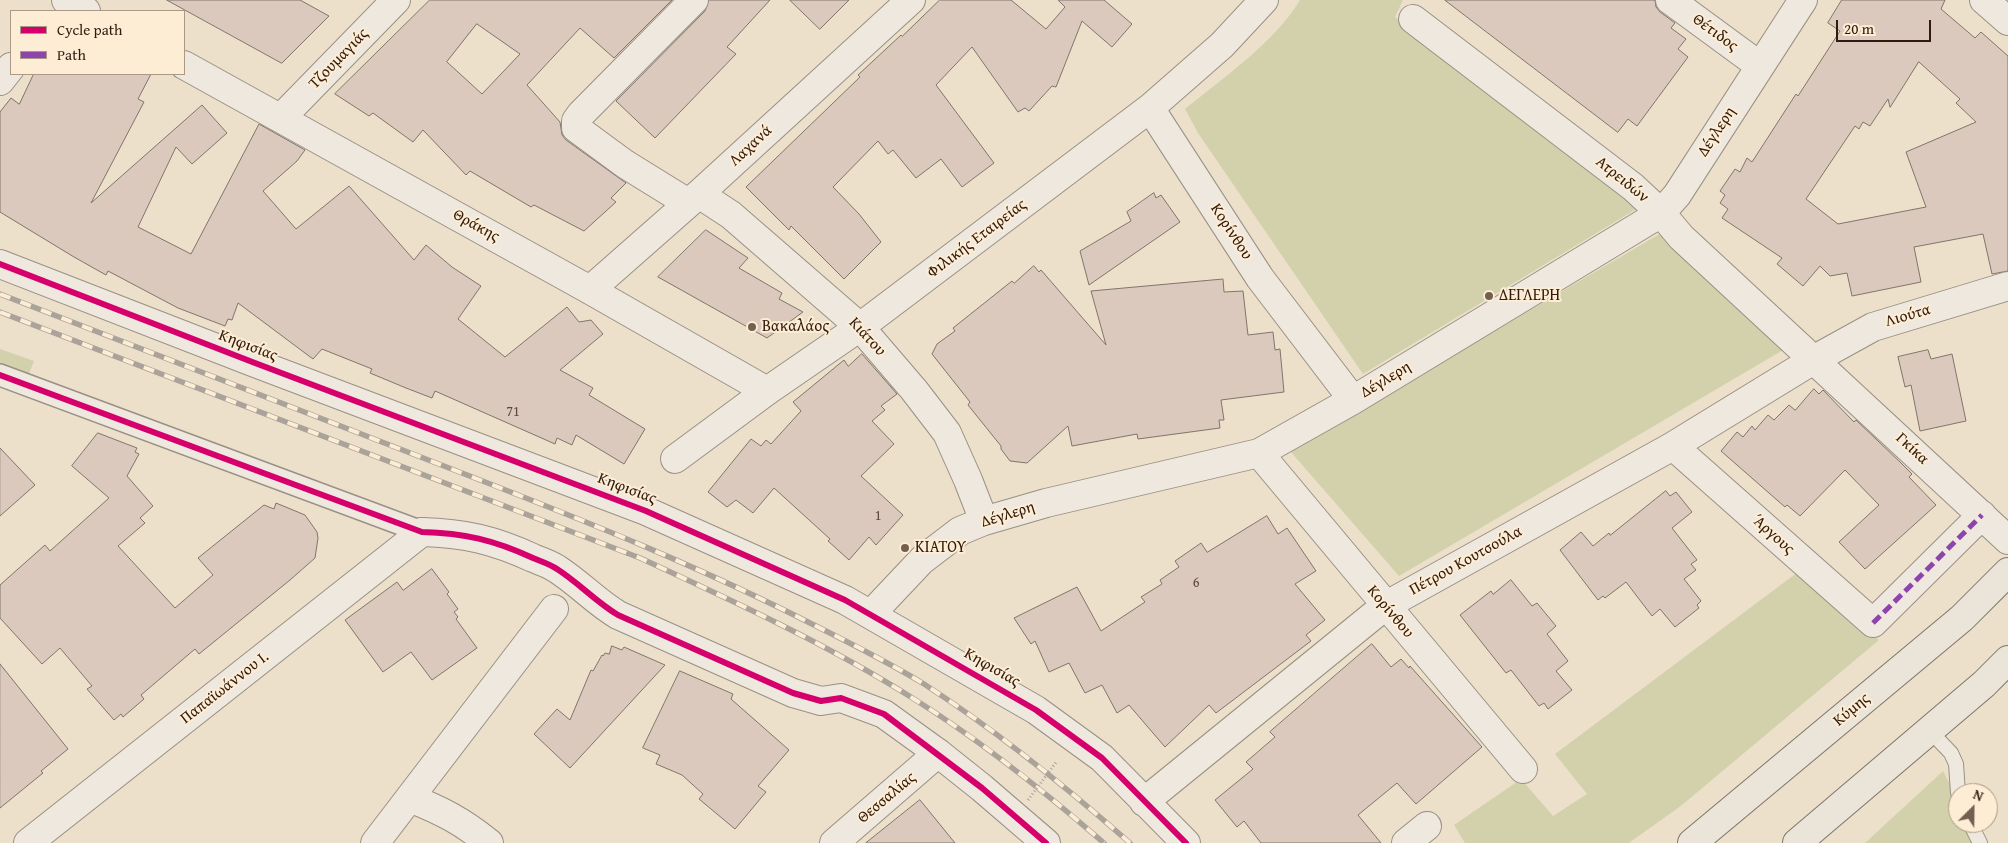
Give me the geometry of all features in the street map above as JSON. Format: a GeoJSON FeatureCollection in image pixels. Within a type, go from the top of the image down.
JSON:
{"type":"FeatureCollection","features":[{"type":"Feature","properties":{"kind":"main road","name":"Κύμης"},"geometry":{"type":"LineString","coordinates":[[1692,843],[1962,618],[2008,572]]}},
{"type":"Feature","properties":{"kind":"main road"},"geometry":{"type":"LineString","coordinates":[[1796,843],[1930,731],[1984,684],[2008,660]]}},
{"type":"Feature","properties":{"kind":"street"},"geometry":{"type":"LineString","coordinates":[[57,10],[65,0],[84,10]]}},
{"type":"Feature","properties":{"kind":"street","name":"Τζουμαγιάς"},"geometry":{"type":"LineString","coordinates":[[281,118],[396,0]]}},
{"type":"Feature","properties":{"kind":"street","name":"Κιάτου"},"geometry":{"type":"LineString","coordinates":[[694,0],[581,114],[576,121],[576,128],[625,164],[694,199],[731,215],[860,327],[914,390],[947,433],[984,521]]}},
{"type":"Feature","properties":{"kind":"street","name":"Λαχανά"},"geometry":{"type":"LineString","coordinates":[[590,290],[694,199],[911,0]]}},
{"type":"Feature","properties":{"kind":"street","name":"Φιλικής Εταιρείας"},"geometry":{"type":"LineString","coordinates":[[674,459],[767,391],[860,327],[1150,108],[1222,45],[1264,0]]}},
{"type":"Feature","properties":{"kind":"street","name":"Θέτιδος"},"geometry":{"type":"LineString","coordinates":[[1670,0],[1760,66]]}},
{"type":"Feature","properties":{"kind":"street","name":"Δέγλερη"},"geometry":{"type":"LineString","coordinates":[[871,614],[922,560],[960,531],[984,521],[1046,503],[1258,453],[1352,400],[1661,213],[1677,195],[1803,0]]}},
{"type":"Feature","properties":{"kind":"street"},"geometry":{"type":"LineString","coordinates":[[1984,0],[2008,22]]}},
{"type":"Feature","properties":{"kind":"street","name":"Ατρειδών"},"geometry":{"type":"LineString","coordinates":[[1413,19],[1634,187],[1661,213],[1681,237],[1814,359]]}},
{"type":"Feature","properties":{"kind":"street","name":"Θράκης"},"geometry":{"type":"LineString","coordinates":[[185,66],[590,290],[767,391]]}},
{"type":"Feature","properties":{"kind":"street"},"geometry":{"type":"LineString","coordinates":[[0,81],[10,68]]}},
{"type":"Feature","properties":{"kind":"street","name":"Κορίνθου"},"geometry":{"type":"LineString","coordinates":[[1150,108],[1260,278],[1352,400]]}},
{"type":"Feature","properties":{"kind":"street","name":"Κηφισίας"},"geometry":{"type":"LineString","coordinates":[[0,264],[264,367],[646,511],[808,583],[871,614],[1036,710],[1102,758],[1186,843]]}},
{"type":"Feature","properties":{"kind":"street","name":"Λιούτα"},"geometry":{"type":"LineString","coordinates":[[1814,359],[1873,326],[2008,286]]}},
{"type":"Feature","properties":{"kind":"street","name":"Πέτρου Κουτσούλα"},"geometry":{"type":"LineString","coordinates":[[1144,802],[1385,606],[1673,446],[1814,359]]}},
{"type":"Feature","properties":{"kind":"street","name":"Γκίκα"},"geometry":{"type":"LineString","coordinates":[[1814,359],[2008,540]]}},
{"type":"Feature","properties":{"kind":"street"},"geometry":{"type":"LineString","coordinates":[[0,375],[422,532],[453,533],[481,539],[525,554],[556,568],[602,605],[618,614],[793,693],[821,701],[841,698],[884,714],[982,788],[1046,843]]}},
{"type":"Feature","properties":{"kind":"street","name":"Άργους"},"geometry":{"type":"LineString","coordinates":[[1673,446],[1873,623],[1982,515]]}},
{"type":"Feature","properties":{"kind":"street","name":"Κορίνθου"},"geometry":{"type":"LineString","coordinates":[[1258,453],[1523,769]]}},
{"type":"Feature","properties":{"kind":"street","name":"Παπαϊωάννου Ι."},"geometry":{"type":"LineString","coordinates":[[28,843],[422,532]]}},
{"type":"Feature","properties":{"kind":"street"},"geometry":{"type":"LineString","coordinates":[[375,843],[554,609]]}},
{"type":"Feature","properties":{"kind":"street","name":"Θεσσαλίας"},"geometry":{"type":"LineString","coordinates":[[834,843],[938,753]]}},
{"type":"Feature","properties":{"kind":"street"},"geometry":{"type":"LineString","coordinates":[[410,798],[443,811],[490,843]]}},
{"type":"Feature","properties":{"kind":"street"},"geometry":{"type":"LineString","coordinates":[[1406,843],[1427,826]]}},
{"type":"Feature","properties":{"kind":"lane"},"geometry":{"type":"LineString","coordinates":[[1930,731],[1951,753],[1956,764],[1957,783]]}},
{"type":"Feature","properties":{"kind":"path"},"geometry":{"type":"LineString","coordinates":[[1028,800],[1057,761]]}},
{"type":"Feature","properties":{"kind":"green space"},"geometry":{"type":"Polygon","coordinates":[[[1300,0],[1403,0],[1395,17],[1477,79],[1638,208],[1363,374],[1198,133],[1185,109],[1263,45],[1300,0]]]}},
{"type":"Feature","properties":{"kind":"green space"},"geometry":{"type":"Polygon","coordinates":[[[1668,229],[1795,343],[1399,576],[1290,451],[1668,229]]]}},
{"type":"Feature","properties":{"kind":"green space"},"geometry":{"type":"Polygon","coordinates":[[[0,349],[34,361],[25,384],[0,375],[0,349]]]}},
{"type":"Feature","properties":{"kind":"green space"},"geometry":{"type":"Polygon","coordinates":[[[1798,572],[1879,640],[1682,805],[1629,843],[1465,843],[1454,825],[1521,779],[1553,816],[1587,794],[1555,754],[1798,572]]]}},
{"type":"Feature","properties":{"kind":"green space"},"geometry":{"type":"Polygon","coordinates":[[[1943,771],[1949,783],[1948,833],[1974,833],[1979,843],[1865,843],[1943,771]]]}},
{"type":"Feature","properties":{"kind":"building"},"geometry":{"type":"Polygon","coordinates":[[[167,0],[300,0],[329,16],[282,63],[167,0]]]}},
{"type":"Feature","properties":{"kind":"building"},"geometry":{"type":"Polygon","coordinates":[[[430,0],[672,0],[614,58],[580,28],[527,85],[560,122],[562,135],[566,140],[626,183],[611,198],[616,202],[584,231],[534,205],[531,207],[470,171],[466,175],[423,130],[413,142],[373,113],[369,116],[335,94],[430,0]],[[477,24],[447,62],[482,94],[520,54],[477,24]]]}},
{"type":"Feature","properties":{"kind":"building"},"geometry":{"type":"Polygon","coordinates":[[[709,0],[770,0],[727,47],[736,54],[655,138],[616,101],[705,11],[709,0]]]}},
{"type":"Feature","properties":{"kind":"building"},"geometry":{"type":"Polygon","coordinates":[[[790,0],[849,0],[820,29],[790,0]]]}},
{"type":"Feature","properties":{"kind":"building"},"geometry":{"type":"Polygon","coordinates":[[[940,0],[1011,0],[1046,29],[1065,7],[1058,0],[1104,0],[1132,24],[1112,47],[1082,21],[1056,87],[1052,86],[1029,111],[1025,108],[1018,112],[972,47],[936,85],[994,163],[962,187],[941,159],[916,178],[893,150],[888,154],[878,141],[833,187],[859,214],[881,242],[844,279],[791,226],[789,230],[746,187],[860,77],[858,75],[940,0]]]}},
{"type":"Feature","properties":{"kind":"building"},"geometry":{"type":"Polygon","coordinates":[[[1445,0],[1655,0],[1656,7],[1660,12],[1675,23],[1671,28],[1686,39],[1678,49],[1688,57],[1637,126],[1628,119],[1618,132],[1445,0]]]}},
{"type":"Feature","properties":{"kind":"building"},"geometry":{"type":"Polygon","coordinates":[[[1842,0],[1945,0],[1941,9],[1975,38],[1981,32],[2008,56],[2008,271],[1992,274],[1983,234],[1914,247],[1921,282],[1852,296],[1847,273],[1830,276],[1820,266],[1803,286],[1777,264],[1782,258],[1722,218],[1728,209],[1720,203],[1725,195],[1720,191],[1735,169],[1740,172],[1747,158],[1752,162],[1840,31],[1828,23],[1842,0]],[[1919,62],[1890,107],[1888,99],[1870,126],[1863,122],[1859,129],[1855,126],[1806,199],[1838,224],[1926,207],[1906,152],[1976,122],[1956,103],[1960,99],[1919,62]]]}},
{"type":"Feature","properties":{"kind":"building"},"geometry":{"type":"Polygon","coordinates":[[[34,75],[150,75],[138,99],[144,102],[91,203],[202,105],[227,133],[192,164],[176,147],[138,227],[191,254],[259,124],[305,150],[297,161],[263,191],[296,229],[349,186],[414,260],[426,245],[452,267],[481,286],[458,319],[505,357],[567,307],[579,322],[591,320],[603,334],[560,370],[593,388],[589,395],[645,429],[624,464],[576,435],[572,445],[557,438],[555,444],[435,391],[432,398],[406,388],[370,373],[372,369],[322,349],[313,359],[238,303],[232,320],[228,319],[225,326],[178,308],[108,271],[106,275],[0,212],[0,112],[11,98],[19,104],[34,75]]]}},
{"type":"Feature","properties":{"kind":"building"},"geometry":{"type":"Polygon","coordinates":[[[1154,193],[1156,198],[1161,195],[1180,222],[1089,285],[1080,251],[1131,221],[1127,212],[1154,193]]]}},
{"type":"Feature","properties":{"kind":"building"},"geometry":{"type":"Polygon","coordinates":[[[706,230],[748,258],[739,268],[782,293],[779,299],[803,312],[767,338],[658,277],[706,230]]]}},
{"type":"Feature","properties":{"kind":"building"},"geometry":{"type":"Polygon","coordinates":[[[1034,266],[1039,272],[1041,270],[1106,345],[1091,291],[1223,279],[1224,292],[1243,291],[1248,335],[1273,332],[1275,350],[1280,349],[1284,392],[1221,400],[1224,420],[1219,420],[1220,428],[1138,439],[1137,434],[1072,446],[1068,426],[1027,463],[1010,461],[1001,449],[1001,446],[968,405],[970,402],[932,354],[937,344],[955,331],[953,328],[1034,266]]]}},
{"type":"Feature","properties":{"kind":"building"},"geometry":{"type":"Polygon","coordinates":[[[1928,350],[1931,359],[1952,354],[1966,421],[1920,431],[1911,385],[1905,387],[1898,357],[1928,350]]]}},
{"type":"Feature","properties":{"kind":"building"},"geometry":{"type":"Polygon","coordinates":[[[862,354],[897,394],[881,406],[885,410],[872,421],[894,444],[861,476],[903,515],[876,545],[869,537],[849,560],[828,541],[830,539],[774,488],[753,513],[736,500],[727,507],[708,492],[751,439],[761,446],[766,440],[771,444],[801,411],[793,402],[844,360],[848,366],[862,354]]]}},
{"type":"Feature","properties":{"kind":"building"},"geometry":{"type":"Polygon","coordinates":[[[1814,389],[1819,394],[1823,390],[1854,422],[1856,420],[1912,474],[1909,477],[1936,505],[1865,569],[1839,542],[1879,505],[1845,470],[1800,516],[1787,505],[1785,507],[1721,451],[1737,432],[1743,437],[1752,426],[1755,430],[1768,415],[1774,420],[1789,405],[1795,410],[1814,389]]]}},
{"type":"Feature","properties":{"kind":"building"},"geometry":{"type":"Polygon","coordinates":[[[98,433],[137,448],[135,452],[139,454],[127,476],[153,506],[140,518],[145,523],[118,546],[175,608],[213,575],[198,558],[264,505],[274,509],[276,503],[305,515],[317,532],[318,538],[315,558],[199,654],[195,649],[141,695],[144,699],[123,717],[121,714],[114,720],[87,689],[92,686],[60,648],[42,664],[0,618],[0,585],[45,545],[50,551],[109,498],[72,466],[98,433]]]}},
{"type":"Feature","properties":{"kind":"building"},"geometry":{"type":"Polygon","coordinates":[[[0,448],[35,485],[0,516],[0,448]]]}},
{"type":"Feature","properties":{"kind":"building"},"geometry":{"type":"Polygon","coordinates":[[[1666,491],[1670,496],[1676,492],[1692,512],[1672,528],[1697,560],[1691,564],[1696,570],[1684,579],[1701,601],[1697,605],[1699,608],[1675,627],[1660,609],[1652,616],[1626,582],[1605,598],[1603,596],[1598,600],[1560,550],[1581,532],[1593,546],[1666,491]]]}},
{"type":"Feature","properties":{"kind":"building"},"geometry":{"type":"Polygon","coordinates":[[[1267,516],[1278,534],[1287,528],[1316,571],[1295,584],[1325,620],[1306,635],[1311,641],[1216,713],[1209,705],[1165,747],[1129,705],[1117,713],[1102,685],[1085,693],[1069,663],[1049,672],[1035,641],[1031,644],[1014,618],[1077,587],[1101,631],[1145,602],[1141,597],[1162,584],[1160,580],[1179,567],[1175,561],[1201,543],[1207,552],[1267,516]]]}},
{"type":"Feature","properties":{"kind":"building"},"geometry":{"type":"Polygon","coordinates":[[[432,569],[449,592],[447,594],[458,609],[454,612],[458,617],[456,619],[477,648],[432,680],[411,652],[383,672],[345,620],[397,582],[403,590],[432,569]]]}},
{"type":"Feature","properties":{"kind":"building"},"geometry":{"type":"Polygon","coordinates":[[[1511,580],[1532,606],[1537,603],[1556,626],[1547,634],[1568,661],[1556,671],[1572,690],[1548,709],[1544,703],[1539,706],[1511,670],[1506,673],[1460,615],[1491,591],[1493,594],[1511,580]]]}},
{"type":"Feature","properties":{"kind":"building"},"geometry":{"type":"Polygon","coordinates":[[[1372,644],[1391,667],[1401,659],[1409,668],[1410,666],[1482,747],[1416,804],[1397,783],[1358,815],[1381,843],[1261,843],[1244,821],[1237,827],[1215,800],[1253,769],[1246,762],[1275,737],[1270,732],[1372,644]]]}},
{"type":"Feature","properties":{"kind":"building"},"geometry":{"type":"Polygon","coordinates":[[[612,646],[622,650],[624,647],[665,665],[570,768],[534,734],[557,709],[570,720],[591,670],[593,671],[602,655],[605,653],[609,654],[612,646]]]}},
{"type":"Feature","properties":{"kind":"building"},"geometry":{"type":"Polygon","coordinates":[[[0,664],[68,749],[41,771],[43,773],[0,808],[0,664]]]}},
{"type":"Feature","properties":{"kind":"building"},"geometry":{"type":"Polygon","coordinates":[[[680,671],[733,694],[731,699],[789,750],[758,786],[766,792],[735,829],[699,799],[703,794],[682,775],[656,764],[660,755],[643,748],[680,671]]]}},
{"type":"Feature","properties":{"kind":"building"},"geometry":{"type":"Polygon","coordinates":[[[920,800],[955,843],[866,843],[920,800]]]}},
{"type":"Feature","properties":{"kind":"railway"},"geometry":{"type":"LineString","coordinates":[[0,294],[564,513],[730,584],[883,660],[924,684],[1030,760],[1130,843]]}},
{"type":"Feature","properties":{"kind":"railway"},"geometry":{"type":"LineString","coordinates":[[0,312],[640,558],[745,607],[848,660],[939,715],[1012,767],[1104,843]]}},
{"type":"Feature","properties":{"kind":"marked path"},"geometry":{"type":"LineString","coordinates":[[1873,623],[1982,515]]}},
{"type":"Feature","properties":{"kind":"cycle path"},"geometry":{"type":"LineString","coordinates":[[0,264],[646,511],[845,600],[1036,710],[1102,758],[1186,843]]}},
{"type":"Feature","properties":{"kind":"cycle path"},"geometry":{"type":"LineString","coordinates":[[0,375],[422,532],[465,536],[505,546],[554,567],[618,615],[793,693],[821,701],[841,698],[884,714],[982,788],[1046,843]]}},
{"type":"Feature","properties":{"kind":"place","name":"ΔΕΓΛΕΡΗ"},"geometry":{"type":"Point","coordinates":[1489,296]}},
{"type":"Feature","properties":{"kind":"place","name":"Βακαλάος"},"geometry":{"type":"Point","coordinates":[752,327]}},
{"type":"Feature","properties":{"kind":"place","name":"ΚΙΑΤΟΥ"},"geometry":{"type":"Point","coordinates":[905,548]}}]}
